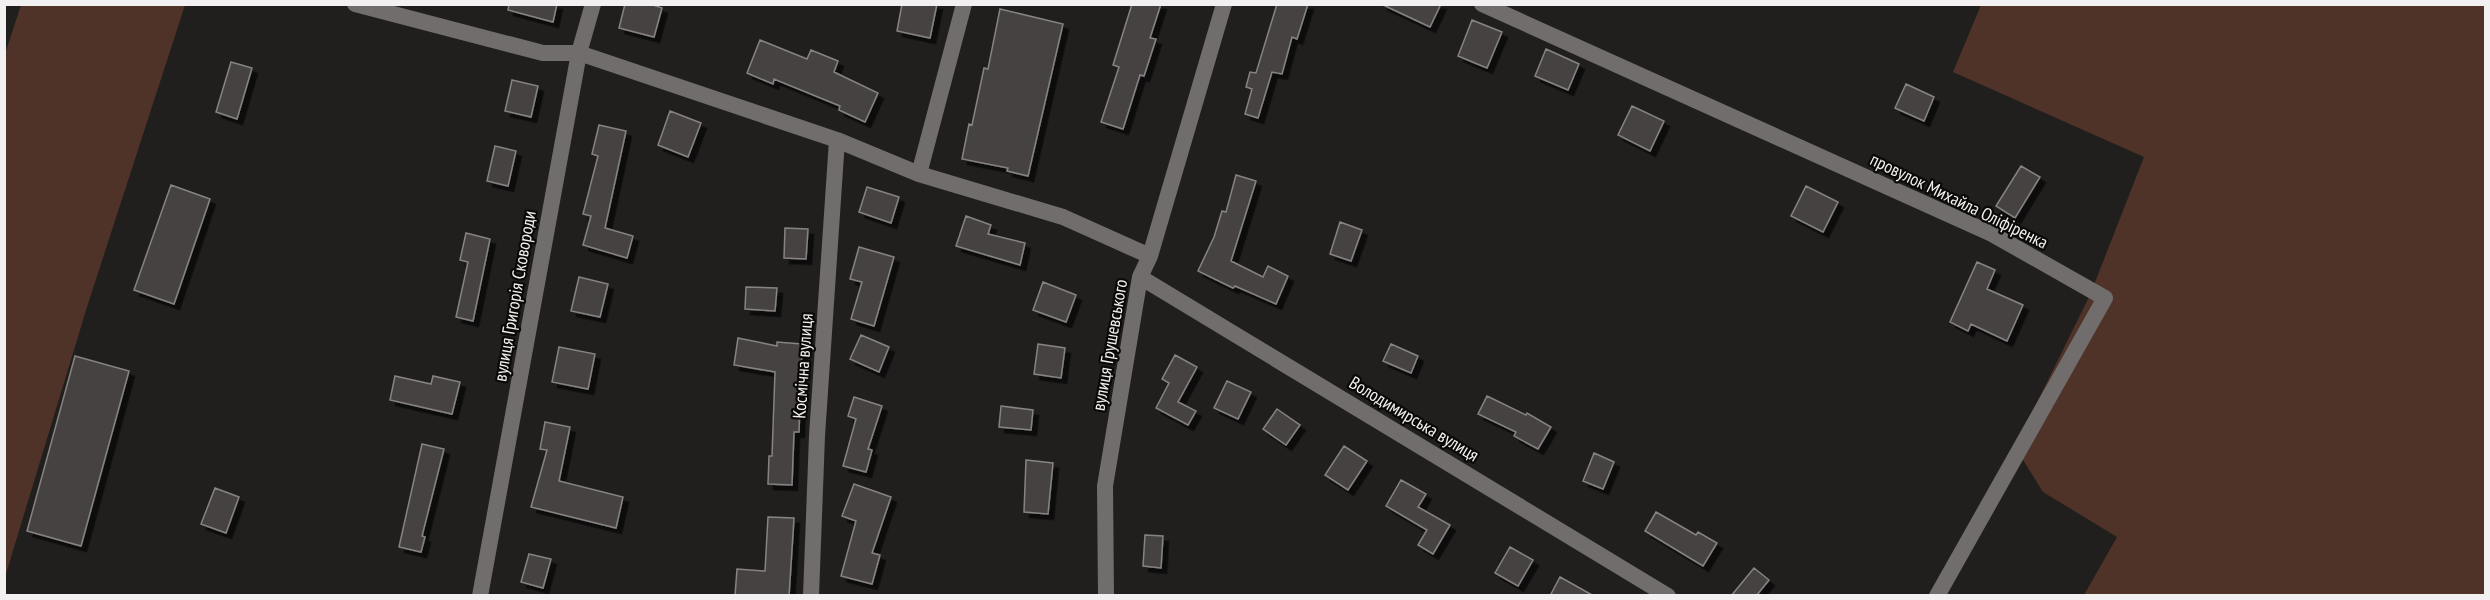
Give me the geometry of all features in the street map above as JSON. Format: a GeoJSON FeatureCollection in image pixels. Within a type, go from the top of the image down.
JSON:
{"type":"FeatureCollection","features":[{"type":"Feature","properties":{"kind":"street"},"geometry":{"type":"LineString","coordinates":[[354,4],[543,52],[579,53],[837,140],[920,174],[1063,217],[1150,256]]}},
{"type":"Feature","properties":{"kind":"street","name":"вулиця Григорія Сковороди"},"geometry":{"type":"LineString","coordinates":[[480,596],[579,53],[593,4]]}},
{"type":"Feature","properties":{"kind":"street"},"geometry":{"type":"LineString","coordinates":[[920,174],[963,4]]}},
{"type":"Feature","properties":{"kind":"street","name":"вулиця Грушевського"},"geometry":{"type":"LineString","coordinates":[[1106,596],[1105,486],[1140,277],[1150,256],[1224,4]]}},
{"type":"Feature","properties":{"kind":"street","name":"провулок Михайла Оліфіренка"},"geometry":{"type":"LineString","coordinates":[[1482,4],[1992,234],[2105,298],[1937,596]]}},
{"type":"Feature","properties":{"kind":"street","name":"Космічна вулиця"},"geometry":{"type":"LineString","coordinates":[[811,596],[817,436],[837,140]]}},
{"type":"Feature","properties":{"kind":"street","name":"Володимирська вулиця"},"geometry":{"type":"LineString","coordinates":[[1140,277],[1668,596]]}},
{"type":"Feature","properties":{"kind":"shaded area"},"geometry":{"type":"Polygon","coordinates":[[[21,5],[185,5],[87,307],[5,577],[4,57],[21,5]]]}},
{"type":"Feature","properties":{"kind":"shaded area"},"geometry":{"type":"Polygon","coordinates":[[[1981,5],[2485,5],[2485,595],[2084,595],[2117,537],[2043,492],[2015,447],[2090,295],[2144,157],[1953,72],[1981,5]]]}},
{"type":"Feature","properties":{"kind":"building"},"geometry":{"type":"Polygon","coordinates":[[[509,4],[557,4],[553,22],[508,10],[509,4]]]}},
{"type":"Feature","properties":{"kind":"building"},"geometry":{"type":"Polygon","coordinates":[[[625,4],[650,4],[662,8],[654,37],[619,28],[625,4]]]}},
{"type":"Feature","properties":{"kind":"building"},"geometry":{"type":"Polygon","coordinates":[[[902,4],[937,4],[930,38],[897,31],[902,4]]]}},
{"type":"Feature","properties":{"kind":"building"},"geometry":{"type":"Polygon","coordinates":[[[1132,4],[1161,4],[1150,38],[1156,39],[1144,76],[1140,75],[1123,129],[1101,122],[1119,67],[1113,65],[1132,4]]]}},
{"type":"Feature","properties":{"kind":"building"},"geometry":{"type":"Polygon","coordinates":[[[1277,4],[1308,4],[1297,39],[1292,37],[1282,74],[1272,72],[1258,118],[1245,114],[1252,89],[1246,87],[1250,72],[1256,73],[1277,4]]]}},
{"type":"Feature","properties":{"kind":"building"},"geometry":{"type":"Polygon","coordinates":[[[1381,4],[1441,4],[1430,27],[1381,4]]]}},
{"type":"Feature","properties":{"kind":"building"},"geometry":{"type":"Polygon","coordinates":[[[1000,9],[1063,24],[1028,176],[1007,171],[1008,168],[962,159],[984,68],[988,69],[1000,9]]]}},
{"type":"Feature","properties":{"kind":"building"},"geometry":{"type":"Polygon","coordinates":[[[1472,20],[1502,32],[1487,68],[1458,56],[1472,20]]]}},
{"type":"Feature","properties":{"kind":"building"},"geometry":{"type":"Polygon","coordinates":[[[760,40],[807,59],[811,50],[838,61],[834,72],[878,93],[865,122],[839,110],[840,106],[774,79],[773,84],[747,73],[760,40]]]}},
{"type":"Feature","properties":{"kind":"building"},"geometry":{"type":"Polygon","coordinates":[[[1546,49],[1579,64],[1568,90],[1535,76],[1546,49]]]}},
{"type":"Feature","properties":{"kind":"building"},"geometry":{"type":"Polygon","coordinates":[[[231,62],[252,68],[237,119],[216,112],[231,62]]]}},
{"type":"Feature","properties":{"kind":"building"},"geometry":{"type":"Polygon","coordinates":[[[512,80],[538,86],[531,117],[505,111],[512,80]]]}},
{"type":"Feature","properties":{"kind":"building"},"geometry":{"type":"Polygon","coordinates":[[[1906,84],[1934,97],[1924,121],[1895,108],[1906,84]]]}},
{"type":"Feature","properties":{"kind":"building"},"geometry":{"type":"Polygon","coordinates":[[[1632,106],[1664,121],[1650,151],[1618,135],[1632,106]]]}},
{"type":"Feature","properties":{"kind":"building"},"geometry":{"type":"Polygon","coordinates":[[[670,111],[701,123],[688,157],[658,145],[670,111]]]}},
{"type":"Feature","properties":{"kind":"building"},"geometry":{"type":"Polygon","coordinates":[[[599,125],[626,131],[605,228],[633,236],[627,258],[583,245],[591,216],[583,214],[598,156],[592,154],[599,125]]]}},
{"type":"Feature","properties":{"kind":"building"},"geometry":{"type":"Polygon","coordinates":[[[495,146],[516,151],[508,186],[487,181],[495,146]]]}},
{"type":"Feature","properties":{"kind":"building"},"geometry":{"type":"Polygon","coordinates":[[[2021,166],[2040,177],[2015,218],[1996,206],[2021,166]]]}},
{"type":"Feature","properties":{"kind":"building"},"geometry":{"type":"Polygon","coordinates":[[[1236,175],[1256,181],[1231,261],[1263,277],[1268,266],[1288,276],[1276,304],[1235,286],[1233,288],[1198,271],[1214,237],[1222,211],[1226,212],[1236,175]]]}},
{"type":"Feature","properties":{"kind":"building"},"geometry":{"type":"Polygon","coordinates":[[[171,185],[210,199],[174,304],[134,290],[171,185]]]}},
{"type":"Feature","properties":{"kind":"building"},"geometry":{"type":"Polygon","coordinates":[[[1806,186],[1838,202],[1823,232],[1791,216],[1806,186]]]}},
{"type":"Feature","properties":{"kind":"building"},"geometry":{"type":"Polygon","coordinates":[[[867,187],[899,197],[891,223],[859,212],[867,187]]]}},
{"type":"Feature","properties":{"kind":"building"},"geometry":{"type":"Polygon","coordinates":[[[966,216],[991,225],[988,234],[1025,243],[1020,265],[956,246],[966,216]]]}},
{"type":"Feature","properties":{"kind":"building"},"geometry":{"type":"Polygon","coordinates":[[[1340,222],[1362,230],[1351,261],[1330,254],[1340,222]]]}},
{"type":"Feature","properties":{"kind":"building"},"geometry":{"type":"Polygon","coordinates":[[[785,228],[808,229],[806,259],[784,258],[785,228]]]}},
{"type":"Feature","properties":{"kind":"building"},"geometry":{"type":"Polygon","coordinates":[[[466,233],[490,239],[473,321],[456,317],[468,262],[460,260],[466,233]]]}},
{"type":"Feature","properties":{"kind":"building"},"geometry":{"type":"Polygon","coordinates":[[[859,247],[894,257],[874,326],[851,319],[862,282],[850,279],[859,247]]]}},
{"type":"Feature","properties":{"kind":"building"},"geometry":{"type":"Polygon","coordinates":[[[1977,262],[1995,270],[1987,289],[2023,305],[2007,341],[1971,324],[1968,331],[1950,322],[1977,262]]]}},
{"type":"Feature","properties":{"kind":"building"},"geometry":{"type":"Polygon","coordinates":[[[579,277],[608,284],[600,317],[571,311],[579,277]]]}},
{"type":"Feature","properties":{"kind":"building"},"geometry":{"type":"Polygon","coordinates":[[[1043,282],[1076,295],[1066,322],[1033,310],[1043,282]]]}},
{"type":"Feature","properties":{"kind":"building"},"geometry":{"type":"Polygon","coordinates":[[[746,287],[777,288],[775,311],[745,309],[746,287]]]}},
{"type":"Feature","properties":{"kind":"building"},"geometry":{"type":"Polygon","coordinates":[[[861,335],[889,347],[879,372],[850,359],[861,335]]]}},
{"type":"Feature","properties":{"kind":"building"},"geometry":{"type":"Polygon","coordinates":[[[738,338],[777,346],[777,342],[802,344],[799,432],[794,432],[792,485],[768,484],[769,456],[772,456],[775,372],[734,365],[738,338]]]}},
{"type":"Feature","properties":{"kind":"building"},"geometry":{"type":"Polygon","coordinates":[[[1038,344],[1065,348],[1061,378],[1034,374],[1038,344]]]}},
{"type":"Feature","properties":{"kind":"building"},"geometry":{"type":"Polygon","coordinates":[[[1391,344],[1418,356],[1411,373],[1383,361],[1391,344]]]}},
{"type":"Feature","properties":{"kind":"building"},"geometry":{"type":"Polygon","coordinates":[[[559,347],[595,354],[588,389],[552,382],[559,347]]]}},
{"type":"Feature","properties":{"kind":"building"},"geometry":{"type":"Polygon","coordinates":[[[1175,355],[1197,367],[1178,402],[1196,411],[1188,425],[1156,408],[1169,383],[1162,379],[1175,355]]]}},
{"type":"Feature","properties":{"kind":"building"},"geometry":{"type":"Polygon","coordinates":[[[75,356],[129,371],[81,546],[27,531],[75,356]]]}},
{"type":"Feature","properties":{"kind":"building"},"geometry":{"type":"Polygon","coordinates":[[[395,376],[431,384],[433,376],[460,382],[452,414],[390,400],[395,376]]]}},
{"type":"Feature","properties":{"kind":"building"},"geometry":{"type":"Polygon","coordinates":[[[1227,381],[1251,392],[1238,419],[1214,408],[1227,381]]]}},
{"type":"Feature","properties":{"kind":"building"},"geometry":{"type":"Polygon","coordinates":[[[1487,396],[1526,415],[1527,413],[1551,427],[1538,449],[1514,436],[1516,432],[1478,414],[1487,396]]]}},
{"type":"Feature","properties":{"kind":"building"},"geometry":{"type":"Polygon","coordinates":[[[854,397],[882,406],[868,449],[872,450],[866,472],[843,466],[856,419],[848,416],[854,397]]]}},
{"type":"Feature","properties":{"kind":"building"},"geometry":{"type":"Polygon","coordinates":[[[1001,406],[1033,410],[1031,430],[999,427],[1001,406]]]}},
{"type":"Feature","properties":{"kind":"building"},"geometry":{"type":"Polygon","coordinates":[[[1277,409],[1300,425],[1286,445],[1263,429],[1277,409]]]}},
{"type":"Feature","properties":{"kind":"building"},"geometry":{"type":"Polygon","coordinates":[[[545,422],[570,427],[559,481],[623,497],[616,528],[531,507],[547,450],[540,449],[545,422]]]}},
{"type":"Feature","properties":{"kind":"building"},"geometry":{"type":"Polygon","coordinates":[[[422,444],[444,449],[422,536],[425,537],[421,552],[399,547],[422,444]]]}},
{"type":"Feature","properties":{"kind":"building"},"geometry":{"type":"Polygon","coordinates":[[[1344,446],[1367,461],[1348,490],[1325,475],[1344,446]]]}},
{"type":"Feature","properties":{"kind":"building"},"geometry":{"type":"Polygon","coordinates":[[[1594,453],[1614,462],[1603,489],[1583,481],[1594,453]]]}},
{"type":"Feature","properties":{"kind":"building"},"geometry":{"type":"Polygon","coordinates":[[[1026,460],[1053,463],[1048,514],[1024,512],[1026,460]]]}},
{"type":"Feature","properties":{"kind":"building"},"geometry":{"type":"Polygon","coordinates":[[[1401,480],[1426,494],[1418,507],[1450,525],[1433,554],[1418,545],[1427,530],[1386,506],[1401,480]]]}},
{"type":"Feature","properties":{"kind":"building"},"geometry":{"type":"Polygon","coordinates":[[[854,484],[891,497],[872,553],[880,555],[872,584],[841,576],[856,521],[842,516],[854,484]]]}},
{"type":"Feature","properties":{"kind":"building"},"geometry":{"type":"Polygon","coordinates":[[[215,488],[239,497],[226,533],[201,524],[215,488]]]}},
{"type":"Feature","properties":{"kind":"building"},"geometry":{"type":"Polygon","coordinates":[[[1656,512],[1696,535],[1698,532],[1717,543],[1703,566],[1645,531],[1656,512]]]}},
{"type":"Feature","properties":{"kind":"building"},"geometry":{"type":"Polygon","coordinates":[[[768,517],[794,518],[789,596],[735,596],[737,569],[765,571],[768,517]]]}},
{"type":"Feature","properties":{"kind":"building"},"geometry":{"type":"Polygon","coordinates":[[[1145,535],[1163,536],[1161,568],[1143,566],[1145,535]]]}},
{"type":"Feature","properties":{"kind":"building"},"geometry":{"type":"Polygon","coordinates":[[[1510,547],[1533,560],[1518,586],[1495,573],[1510,547]]]}},
{"type":"Feature","properties":{"kind":"building"},"geometry":{"type":"Polygon","coordinates":[[[529,554],[551,559],[543,588],[521,582],[529,554]]]}},
{"type":"Feature","properties":{"kind":"building"},"geometry":{"type":"Polygon","coordinates":[[[1754,568],[1769,580],[1756,596],[1731,596],[1754,568]]]}},
{"type":"Feature","properties":{"kind":"building"},"geometry":{"type":"Polygon","coordinates":[[[1560,577],[1594,596],[1550,596],[1560,577]]]}}]}
